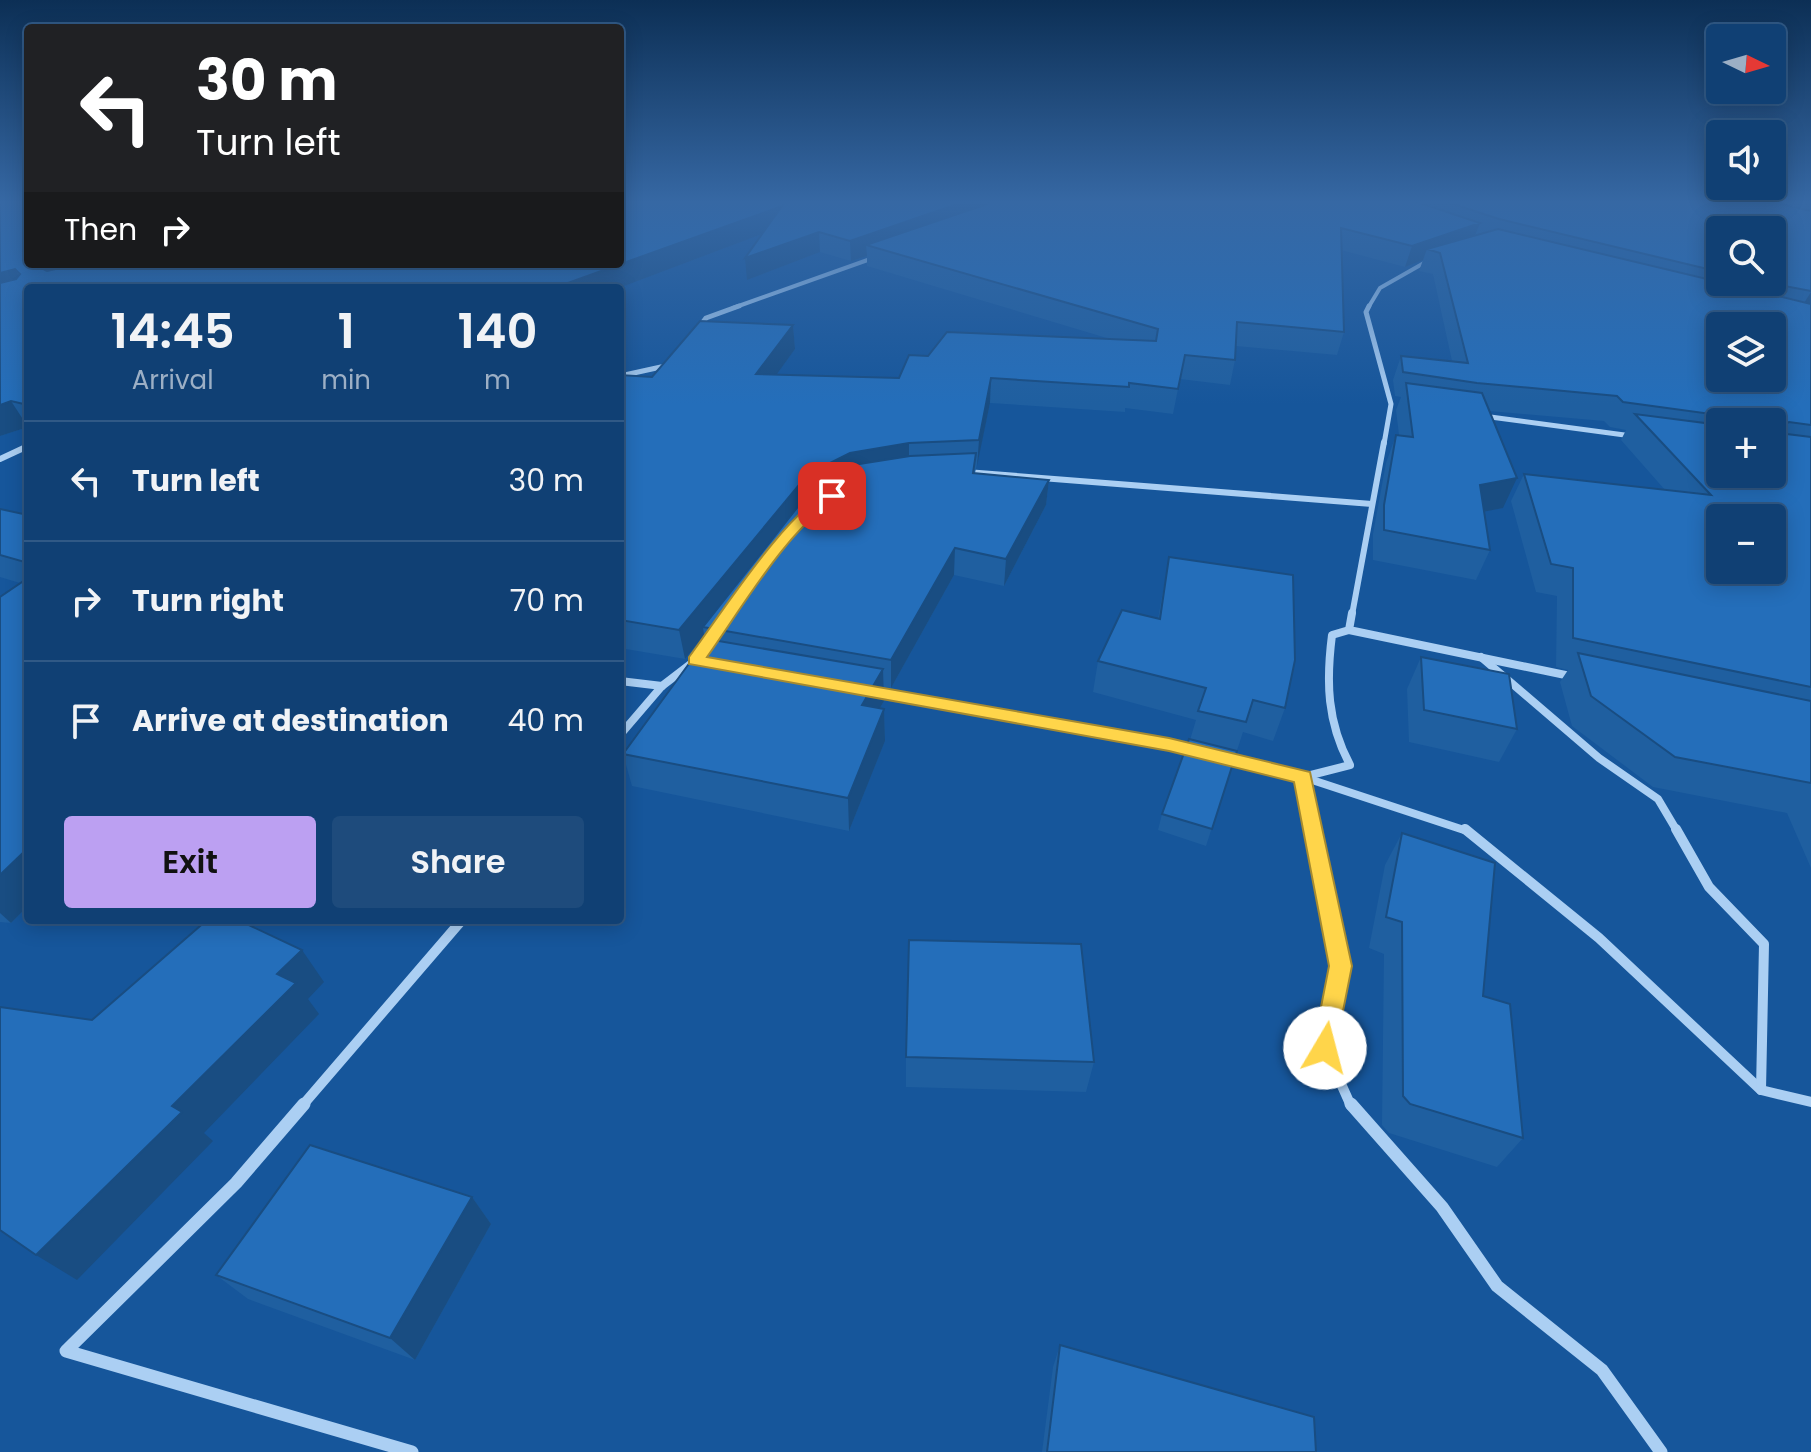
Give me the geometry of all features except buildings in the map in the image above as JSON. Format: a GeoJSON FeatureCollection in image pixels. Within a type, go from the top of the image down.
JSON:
{"type":"FeatureCollection","features":[{"type":"Feature","properties":{"kind":"street"},"geometry":{"type":"LineString","coordinates":[[689,341],[706,318],[847,268]]}},
{"type":"Feature","properties":{"kind":"street"},"geometry":{"type":"LineString","coordinates":[[1349,630],[1391,404],[1366,312],[1380,288],[1415,268]]}},
{"type":"Feature","properties":{"kind":"street"},"geometry":{"type":"LineString","coordinates":[[624,375],[672,364]]}},
{"type":"Feature","properties":{"kind":"street"},"geometry":{"type":"LineString","coordinates":[[1391,404],[1407,406]]}},
{"type":"Feature","properties":{"kind":"street"},"geometry":{"type":"LineString","coordinates":[[1470,414],[1642,437]]}},
{"type":"Feature","properties":{"kind":"street"},"geometry":{"type":"LineString","coordinates":[[0,459],[24,448]]}},
{"type":"Feature","properties":{"kind":"street"},"geometry":{"type":"LineString","coordinates":[[952,473],[980,472],[1372,504]]}},
{"type":"Feature","properties":{"kind":"street"},"geometry":{"type":"LineString","coordinates":[[1303,777],[1350,765],[1336,742],[1325,684],[1332,635],[1349,630],[1583,679]]}},
{"type":"Feature","properties":{"kind":"street"},"geometry":{"type":"LineString","coordinates":[[1478,655],[1599,758],[1658,799],[1709,887],[1764,944],[1761,1090]]}},
{"type":"Feature","properties":{"kind":"street"},"geometry":{"type":"LineString","coordinates":[[624,730],[662,686],[695,660],[711,663]]}},
{"type":"Feature","properties":{"kind":"street"},"geometry":{"type":"LineString","coordinates":[[624,681],[662,686]]}},
{"type":"Feature","properties":{"kind":"street"},"geometry":{"type":"LineString","coordinates":[[863,690],[1198,752]]}},
{"type":"Feature","properties":{"kind":"street"},"geometry":{"type":"LineString","coordinates":[[1213,755],[1303,777],[1463,828],[1599,938],[1761,1090],[1811,1102]]}},
{"type":"Feature","properties":{"kind":"street"},"geometry":{"type":"LineString","coordinates":[[1303,777],[1340,966],[1325,1048],[1352,1107],[1442,1207],[1497,1286],[1602,1370],[1661,1452]]}},
{"type":"Feature","properties":{"kind":"street"},"geometry":{"type":"LineString","coordinates":[[412,1452],[66,1351],[236,1183],[459,924]]}},
{"type":"Feature","properties":{"kind":"route"},"geometry":{"type":"LineString","coordinates":[[832,496],[813,506],[695,660],[1169,745],[1303,777],[1340,966],[1325,1048]]}}]}
